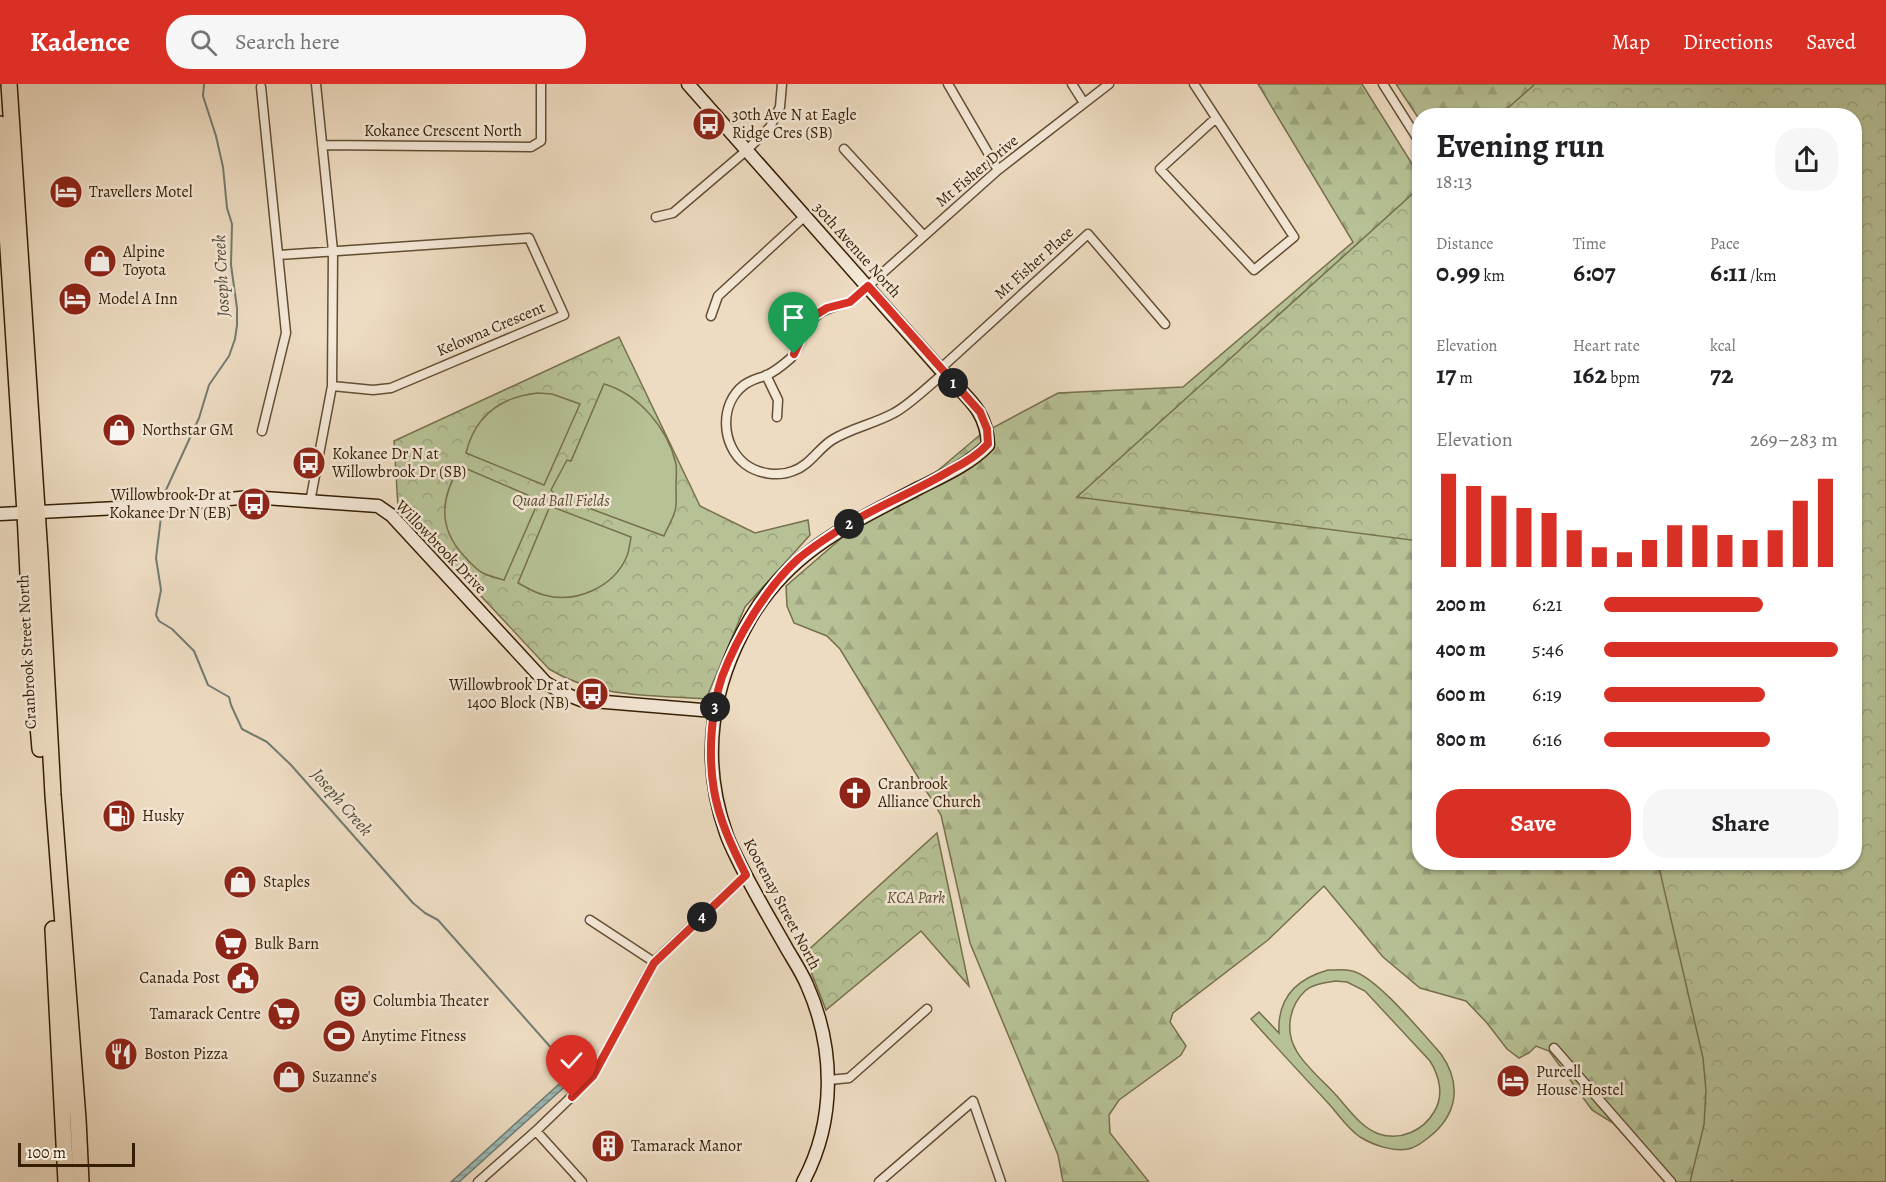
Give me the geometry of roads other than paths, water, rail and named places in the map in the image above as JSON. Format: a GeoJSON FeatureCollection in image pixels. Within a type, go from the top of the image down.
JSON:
{"type":"FeatureCollection","features":[{"type":"Feature","properties":{"kind":"highway","name":"Cranbrook Street North"},"geometry":{"type":"LineString","coordinates":[[9,84],[14,322]]}},
{"type":"Feature","properties":{"kind":"highway","name":"Cranbrook Street North"},"geometry":{"type":"LineString","coordinates":[[0,123],[81,1182]]}},
{"type":"Feature","properties":{"kind":"highway","name":"Cranbrook Street North"},"geometry":{"type":"LineString","coordinates":[[31,513],[32,655],[45,791],[66,1182]]}},
{"type":"Feature","properties":{"kind":"street"},"geometry":{"type":"LineString","coordinates":[[310,502],[332,386],[333,251],[316,84]]}},
{"type":"Feature","properties":{"kind":"street","name":"Kokanee Crescent North"},"geometry":{"type":"LineString","coordinates":[[322,145],[531,147],[541,141],[541,84]]}},
{"type":"Feature","properties":{"kind":"street","name":"30th Avenue North"},"geometry":{"type":"LineString","coordinates":[[688,84],[980,412],[987,429],[988,444]]}},
{"type":"Feature","properties":{"kind":"street"},"geometry":{"type":"LineString","coordinates":[[656,217],[673,213],[747,150],[770,127],[780,107],[782,84]]}},
{"type":"Feature","properties":{"kind":"street"},"geometry":{"type":"LineString","coordinates":[[948,84],[998,170]]}},
{"type":"Feature","properties":{"kind":"street"},"geometry":{"type":"LineString","coordinates":[[1072,84],[1084,104]]}},
{"type":"Feature","properties":{"kind":"street","name":"Mt Fisher Drive"},"geometry":{"type":"LineString","coordinates":[[942,371],[896,413],[845,432],[828,442],[809,462],[794,471],[777,475],[759,472],[746,465],[732,449],[725,427],[727,412],[734,396],[742,386],[782,366],[794,354],[814,316],[827,308],[850,302],[998,170],[1109,84]]}},
{"type":"Feature","properties":{"kind":"street"},"geometry":{"type":"LineString","coordinates":[[1194,84],[1294,237],[1254,270],[1160,169],[1216,118]]}},
{"type":"Feature","properties":{"kind":"street"},"geometry":{"type":"LineString","coordinates":[[1383,84],[1412,130]]}},
{"type":"Feature","properties":{"kind":"street"},"geometry":{"type":"LineString","coordinates":[[261,87],[286,333],[262,431]]}},
{"type":"Feature","properties":{"kind":"street"},"geometry":{"type":"LineString","coordinates":[[844,149],[924,236]]}},
{"type":"Feature","properties":{"kind":"street"},"geometry":{"type":"LineString","coordinates":[[711,316],[718,296],[806,216]]}},
{"type":"Feature","properties":{"kind":"street","name":"Mt Fisher Place"},"geometry":{"type":"LineString","coordinates":[[942,371],[1088,234],[1165,324]]}},
{"type":"Feature","properties":{"kind":"street","name":"Kelowna Crescent"},"geometry":{"type":"LineString","coordinates":[[332,386],[373,390],[391,388],[564,315],[529,238],[333,251]]}},
{"type":"Feature","properties":{"kind":"street"},"geometry":{"type":"LineString","coordinates":[[279,255],[333,251]]}},
{"type":"Feature","properties":{"kind":"street"},"geometry":{"type":"LineString","coordinates":[[766,375],[778,400],[777,417]]}},
{"type":"Feature","properties":{"kind":"street","name":"Kootenay Street North"},"geometry":{"type":"LineString","coordinates":[[805,1181],[818,1149],[827,1110],[829,1080],[821,1021],[807,984],[746,875],[726,834],[714,789],[712,749],[714,711],[722,677],[750,619],[778,581],[798,559],[839,530],[980,454],[988,444]]}},
{"type":"Feature","properties":{"kind":"street","name":"Willowbrook Drive"},"geometry":{"type":"LineString","coordinates":[[0,514],[158,506],[250,497],[378,506],[391,515],[546,683],[581,700],[714,711]]}},
{"type":"Feature","properties":{"kind":"street"},"geometry":{"type":"LineString","coordinates":[[478,1182],[536,1131],[593,1076],[654,963],[746,875]]}},
{"type":"Feature","properties":{"kind":"street"},"geometry":{"type":"LineString","coordinates":[[591,920],[654,963]]}},
{"type":"Feature","properties":{"kind":"street"},"geometry":{"type":"LineString","coordinates":[[829,1080],[849,1078],[927,1010]]}},
{"type":"Feature","properties":{"kind":"street"},"geometry":{"type":"LineString","coordinates":[[1554,1048],[1671,1182]]}},
{"type":"Feature","properties":{"kind":"street"},"geometry":{"type":"LineString","coordinates":[[879,1182],[973,1101],[1001,1182]]}},
{"type":"Feature","properties":{"kind":"street"},"geometry":{"type":"LineString","coordinates":[[536,1131],[582,1182]]}},
{"type":"Feature","properties":{"kind":"water"},"geometry":{"type":"Polygon","coordinates":[[[568,1076],[570,1082],[459,1182],[451,1182],[568,1076]]]}},
{"type":"Feature","properties":{"kind":"waterway","name":"Joseph Creek"},"geometry":{"type":"LineString","coordinates":[[166,490],[199,418],[209,385],[229,356],[237,325],[231,265],[232,224],[227,208],[223,167],[216,136],[203,96],[204,84]]}},
{"type":"Feature","properties":{"kind":"waterway","name":"Joseph Creek"},"geometry":{"type":"LineString","coordinates":[[162,509],[156,558],[161,590],[156,615],[159,621],[172,629],[194,651],[208,685],[229,697],[242,729],[267,742],[291,765],[413,903],[438,920],[569,1068],[566,1078]]}},
{"type":"Feature","properties":{"kind":"place","name":"30th Ave N at Eagle Ridge Cres (SB)"},"geometry":{"type":"Point","coordinates":[709,124]}},
{"type":"Feature","properties":{"kind":"place","name":"Travellers Motel"},"geometry":{"type":"Point","coordinates":[66,192]}},
{"type":"Feature","properties":{"kind":"place","name":"Alpine Toyota"},"geometry":{"type":"Point","coordinates":[100,261]}},
{"type":"Feature","properties":{"kind":"place","name":"Model A Inn"},"geometry":{"type":"Point","coordinates":[75,299]}},
{"type":"Feature","properties":{"kind":"place","name":"Northstar GM"},"geometry":{"type":"Point","coordinates":[119,430]}},
{"type":"Feature","properties":{"kind":"place","name":"Kokanee Dr N at Willowbrook Dr (SB)"},"geometry":{"type":"Point","coordinates":[309,463]}},
{"type":"Feature","properties":{"kind":"place","name":"Willowbrook Dr at Kokanee Dr N (EB)"},"geometry":{"type":"Point","coordinates":[254,504]}},
{"type":"Feature","properties":{"kind":"place","name":"Willowbrook Dr at 1400 Block (NB)"},"geometry":{"type":"Point","coordinates":[592,694]}},
{"type":"Feature","properties":{"kind":"place","name":"Cranbrook Alliance Church"},"geometry":{"type":"Point","coordinates":[855,793]}},
{"type":"Feature","properties":{"kind":"place","name":"Husky"},"geometry":{"type":"Point","coordinates":[119,816]}},
{"type":"Feature","properties":{"kind":"place","name":"Staples"},"geometry":{"type":"Point","coordinates":[240,882]}},
{"type":"Feature","properties":{"kind":"place","name":"Bulk Barn"},"geometry":{"type":"Point","coordinates":[231,944]}},
{"type":"Feature","properties":{"kind":"place","name":"Canada Post"},"geometry":{"type":"Point","coordinates":[243,978]}},
{"type":"Feature","properties":{"kind":"place","name":"Columbia Theater"},"geometry":{"type":"Point","coordinates":[350,1001]}},
{"type":"Feature","properties":{"kind":"place","name":"Tamarack Centre"},"geometry":{"type":"Point","coordinates":[284,1014]}},
{"type":"Feature","properties":{"kind":"place","name":"Anytime Fitness"},"geometry":{"type":"Point","coordinates":[339,1036]}},
{"type":"Feature","properties":{"kind":"place","name":"Boston Pizza"},"geometry":{"type":"Point","coordinates":[121,1054]}},
{"type":"Feature","properties":{"kind":"place","name":"Suzanne's"},"geometry":{"type":"Point","coordinates":[289,1077]}},
{"type":"Feature","properties":{"kind":"place","name":"Purcell House Hostel"},"geometry":{"type":"Point","coordinates":[1513,1081]}},
{"type":"Feature","properties":{"kind":"place","name":"Tamarack Manor"},"geometry":{"type":"Point","coordinates":[608,1146]}},
{"type":"Feature","properties":{"kind":"park label","name":"Quad Ball Fields"},"geometry":{"type":"Point","coordinates":[561,501]}},
{"type":"Feature","properties":{"kind":"park label","name":"KCA Park"},"geometry":{"type":"Point","coordinates":[916,898]}}]}
